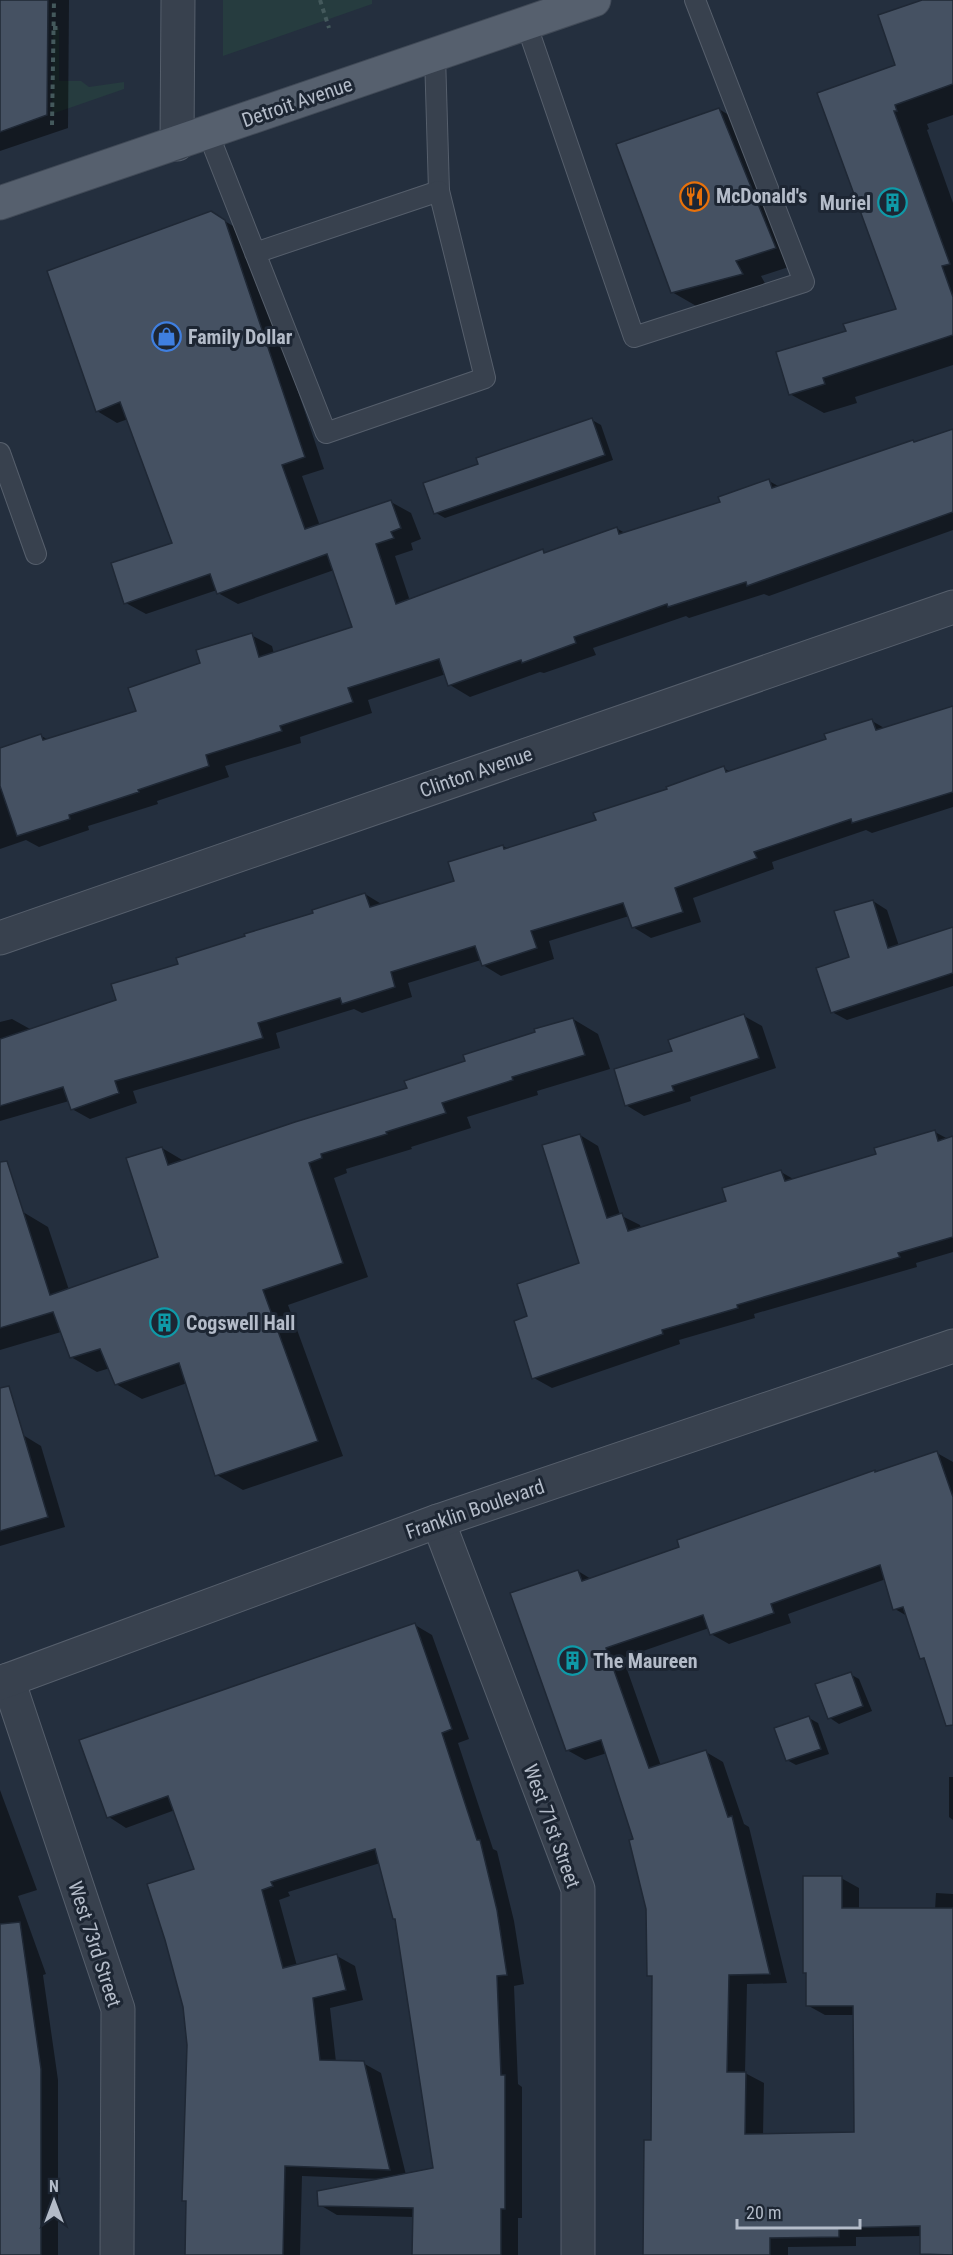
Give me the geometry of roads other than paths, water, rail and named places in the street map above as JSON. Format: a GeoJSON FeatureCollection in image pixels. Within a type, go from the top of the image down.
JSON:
{"type":"FeatureCollection","features":[{"type":"Feature","properties":{"kind":"main road","name":"Detroit Avenue"},"geometry":{"type":"LineString","coordinates":[[0,203],[594,0]]}},
{"type":"Feature","properties":{"kind":"street"},"geometry":{"type":"LineString","coordinates":[[177,144],[178,0]]}},
{"type":"Feature","properties":{"kind":"street","name":"Clinton Avenue"},"geometry":{"type":"LineString","coordinates":[[0,938],[953,607]]}},
{"type":"Feature","properties":{"kind":"street","name":"Franklin Boulevard"},"geometry":{"type":"LineString","coordinates":[[4,1682],[438,1521],[953,1346]]}},
{"type":"Feature","properties":{"kind":"street","name":"West 71st Street"},"geometry":{"type":"LineString","coordinates":[[438,1521],[578,1889],[578,2255]]}},
{"type":"Feature","properties":{"kind":"street","name":"West 73rd Street"},"geometry":{"type":"LineString","coordinates":[[4,1682],[118,2008],[117,2255]]}},
{"type":"Feature","properties":{"kind":"lane"},"geometry":{"type":"LineString","coordinates":[[526,23],[634,337],[804,282],[695,0]]}},
{"type":"Feature","properties":{"kind":"lane"},"geometry":{"type":"LineString","coordinates":[[208,133],[326,433],[485,378],[440,191],[435,55]]}},
{"type":"Feature","properties":{"kind":"lane"},"geometry":{"type":"LineString","coordinates":[[255,254],[440,191]]}},
{"type":"Feature","properties":{"kind":"lane"},"geometry":{"type":"LineString","coordinates":[[0,453],[36,554]]}},
{"type":"Feature","properties":{"kind":"place","name":"McDonald's"},"geometry":{"type":"Point","coordinates":[695,196]}},
{"type":"Feature","properties":{"kind":"place","name":"Muriel"},"geometry":{"type":"Point","coordinates":[892,203]}},
{"type":"Feature","properties":{"kind":"place","name":"Family Dollar"},"geometry":{"type":"Point","coordinates":[167,337]}},
{"type":"Feature","properties":{"kind":"place","name":"Cogswell Hall"},"geometry":{"type":"Point","coordinates":[165,1323]}},
{"type":"Feature","properties":{"kind":"place","name":"The Maureen"},"geometry":{"type":"Point","coordinates":[572,1661]}}]}
